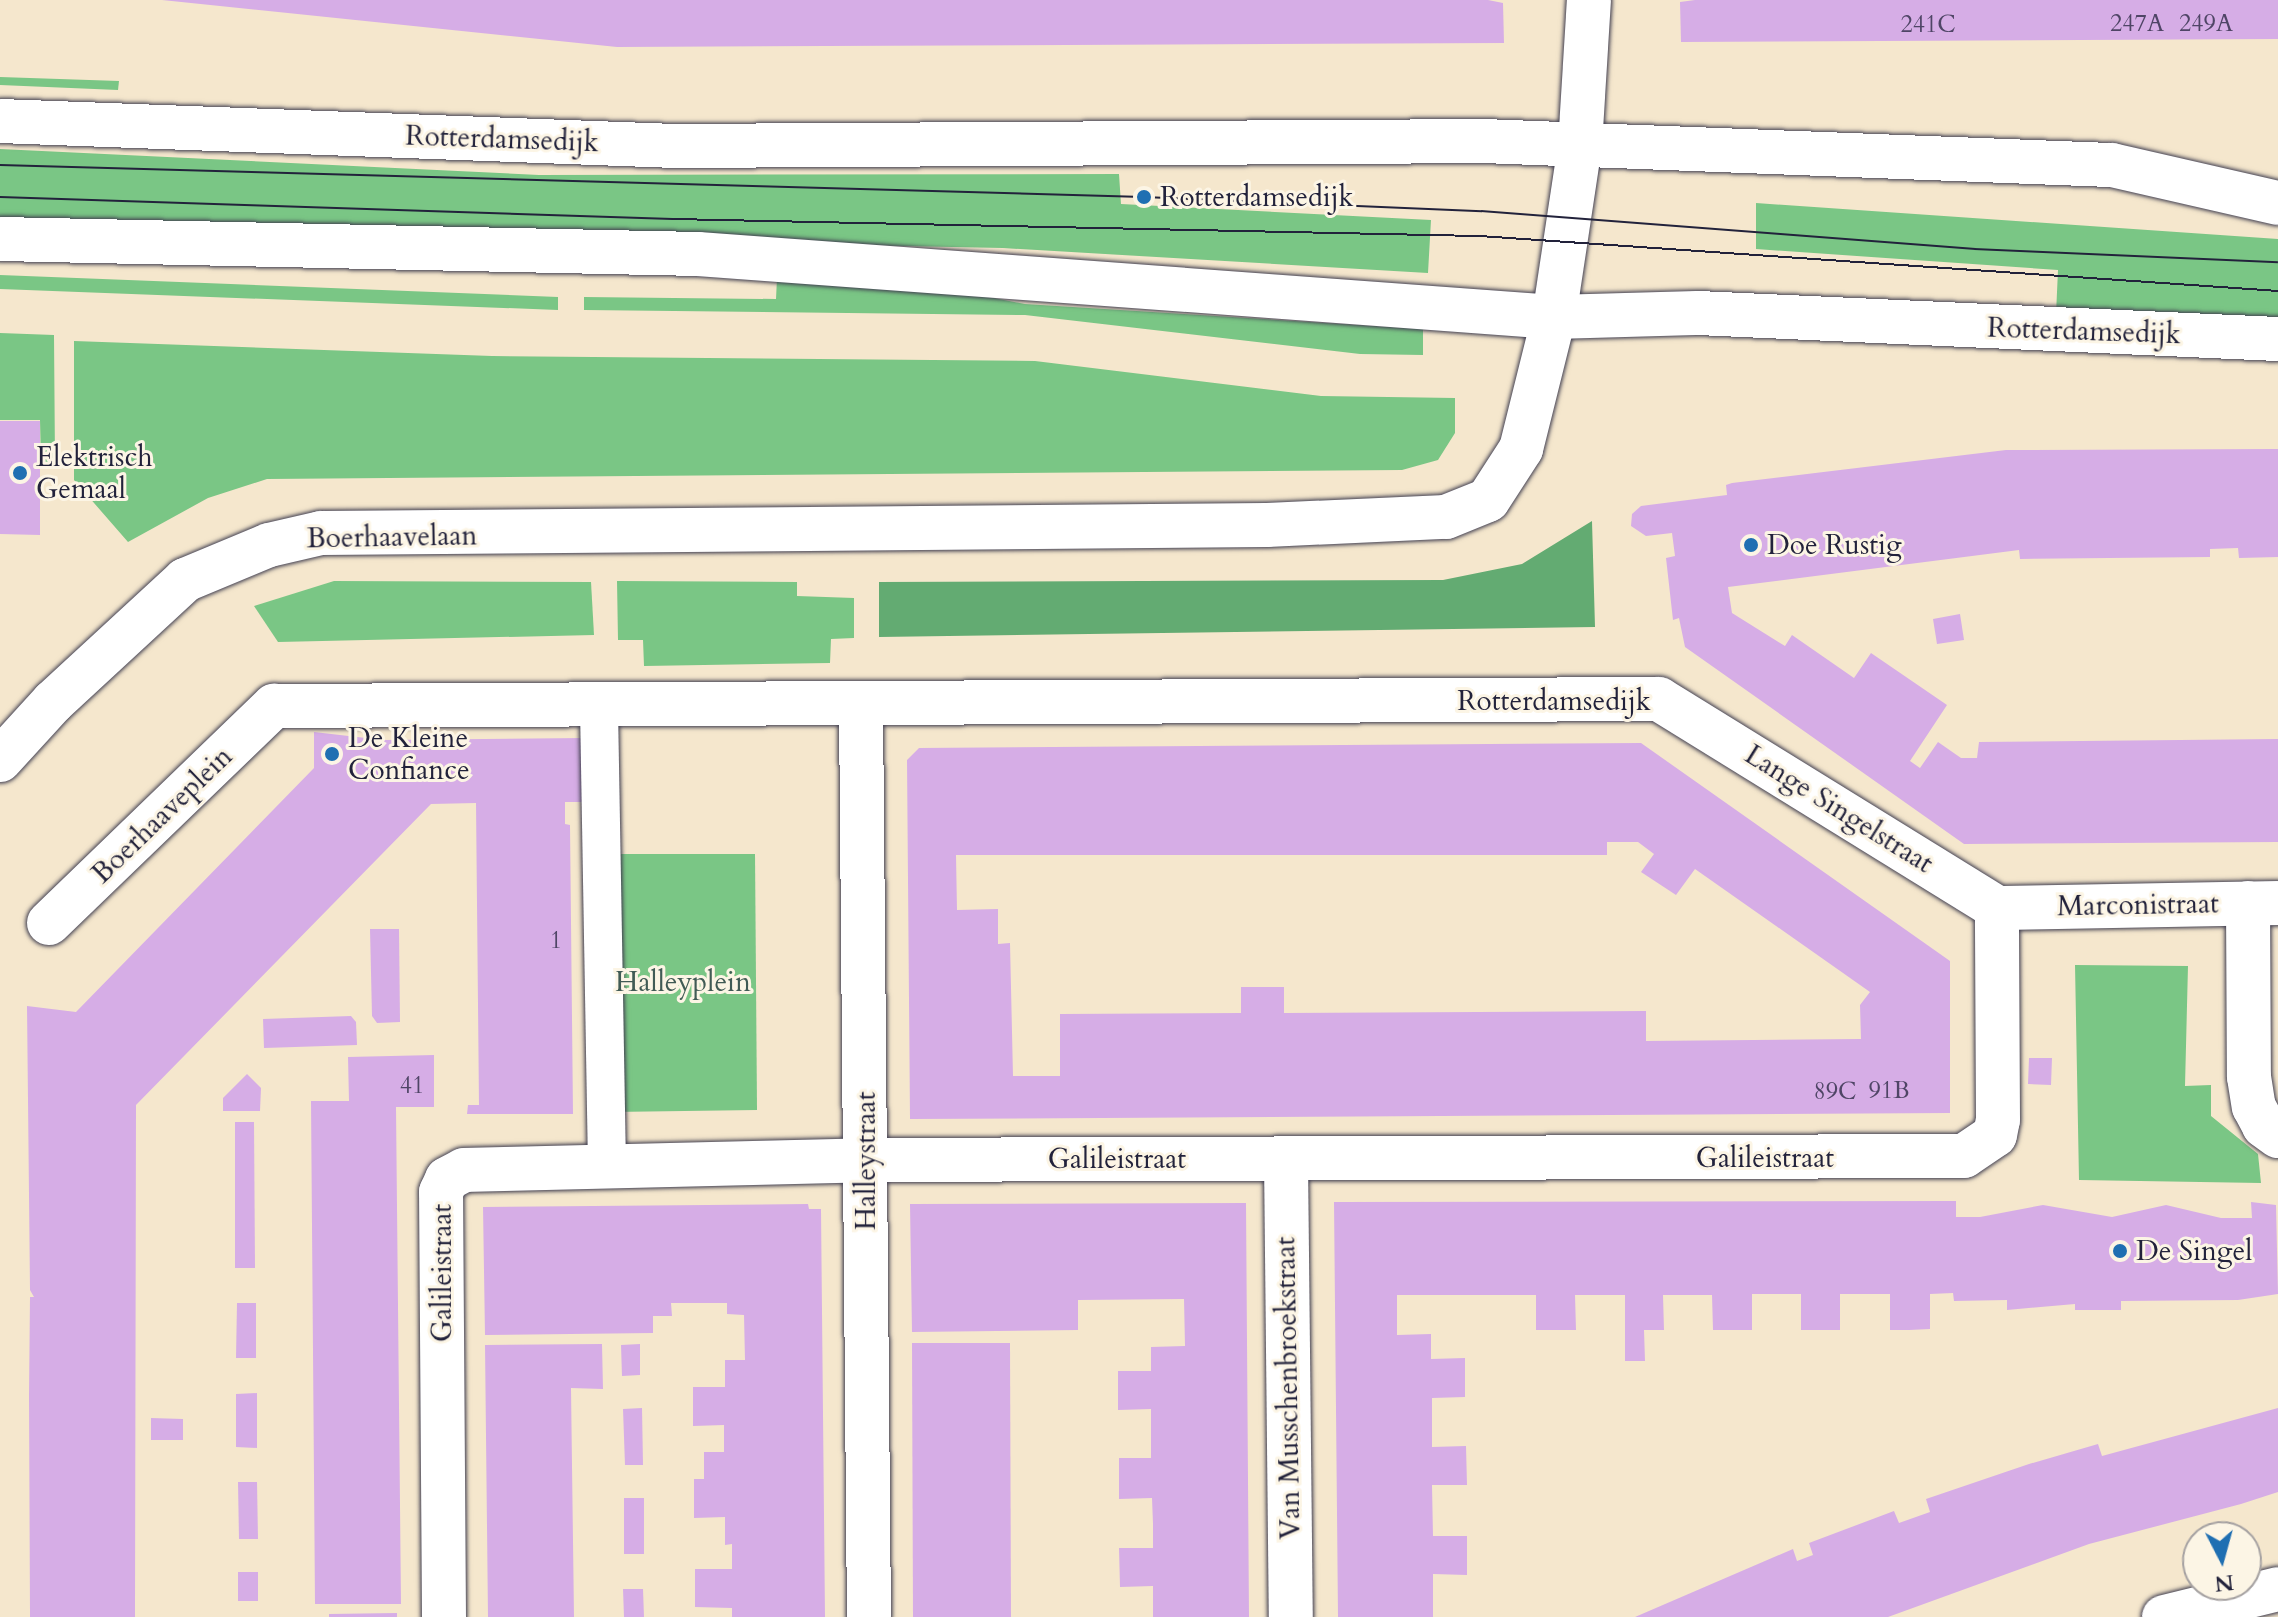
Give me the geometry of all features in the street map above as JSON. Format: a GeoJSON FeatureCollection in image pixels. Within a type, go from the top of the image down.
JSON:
{"type":"FeatureCollection","features":[{"type":"Feature","properties":{"kind":"street"},"geometry":{"type":"LineString","coordinates":[[1554,317],[1580,146],[1589,0]]}},
{"type":"Feature","properties":{"kind":"street","name":"Rotterdamsedijk"},"geometry":{"type":"LineString","coordinates":[[0,121],[676,146],[1141,140],[1580,146],[2112,165],[2278,203]]}},
{"type":"Feature","properties":{"kind":"street","name":"Rotterdamsedijk"},"geometry":{"type":"LineString","coordinates":[[0,239],[698,254],[1554,317],[1698,313],[2278,339]]}},
{"type":"Feature","properties":{"kind":"street","name":"Boerhaavelaan"},"geometry":{"type":"LineString","coordinates":[[0,760],[53,702],[185,580],[269,545],[321,533],[1267,525],[1446,517],[1488,500],[1521,449],[1554,317]]}},
{"type":"Feature","properties":{"kind":"street","name":"Rotterdamsedijk"},"geometry":{"type":"LineString","coordinates":[[274,706],[599,708],[1659,699],[1681,710]]}},
{"type":"Feature","properties":{"kind":"street","name":"Boerhaaveplein"},"geometry":{"type":"LineString","coordinates":[[49,923],[274,706]]}},
{"type":"Feature","properties":{"kind":"street","name":"Halleystraat"},"geometry":{"type":"LineString","coordinates":[[861,706],[869,1617]]}},
{"type":"Feature","properties":{"kind":"street"},"geometry":{"type":"LineString","coordinates":[[599,708],[607,1165]]}},
{"type":"Feature","properties":{"kind":"street","name":"Lange Singelstraat"},"geometry":{"type":"LineString","coordinates":[[1681,710],[1997,908]]}},
{"type":"Feature","properties":{"kind":"street"},"geometry":{"type":"LineString","coordinates":[[2263,903],[2249,1077],[2254,1107],[2264,1126],[2278,1136]]}},
{"type":"Feature","properties":{"kind":"street","name":"Marconistraat"},"geometry":{"type":"LineString","coordinates":[[1997,908],[2263,903]]}},
{"type":"Feature","properties":{"kind":"street","name":"Galileistraat"},"geometry":{"type":"LineString","coordinates":[[444,1617],[441,1192],[447,1179],[464,1170],[866,1160],[1964,1156],[1995,1135],[1998,1120],[1997,908]]}},
{"type":"Feature","properties":{"kind":"street","name":"Van Musschenbroekstraat"},"geometry":{"type":"LineString","coordinates":[[1286,1159],[1291,1617]]}},
{"type":"Feature","properties":{"kind":"street"},"geometry":{"type":"LineString","coordinates":[[2164,1617],[2278,1589]]}},
{"type":"Feature","properties":{"kind":"green space"},"geometry":{"type":"Polygon","coordinates":[[[0,77],[119,81],[118,90],[0,85],[0,77]]]}},
{"type":"Feature","properties":{"kind":"green space"},"geometry":{"type":"Polygon","coordinates":[[[0,149],[539,175],[1119,174],[1121,204],[1431,220],[1428,273],[1003,248],[248,233],[0,223],[0,149]]]}},
{"type":"Feature","properties":{"kind":"green space"},"geometry":{"type":"Polygon","coordinates":[[[1756,203],[2278,239],[2278,323],[2056,314],[2058,270],[1756,249],[1756,203]]]}},
{"type":"Feature","properties":{"kind":"green space"},"geometry":{"type":"Polygon","coordinates":[[[0,275],[558,297],[558,310],[0,289],[0,275]]]}},
{"type":"Feature","properties":{"kind":"green space"},"geometry":{"type":"Polygon","coordinates":[[[777,278],[892,278],[1025,304],[1423,329],[1423,355],[1360,354],[1025,315],[584,310],[584,297],[776,299],[777,278]]]}},
{"type":"Feature","properties":{"kind":"green space"},"geometry":{"type":"Polygon","coordinates":[[[0,333],[54,335],[55,462],[41,463],[40,420],[0,420],[0,333]]]}},
{"type":"Feature","properties":{"kind":"green space"},"geometry":{"type":"Polygon","coordinates":[[[74,341],[492,356],[1035,361],[1321,396],[1455,398],[1455,433],[1438,460],[1402,470],[267,479],[208,498],[128,542],[74,480],[74,341]]]}},
{"type":"Feature","properties":{"kind":"green space"},"geometry":{"type":"Polygon","coordinates":[[[1592,521],[1595,627],[879,637],[879,582],[1443,580],[1522,564],[1592,521]]]}},
{"type":"Feature","properties":{"kind":"green space"},"geometry":{"type":"Polygon","coordinates":[[[334,581],[591,582],[594,635],[278,642],[254,606],[334,581]]]}},
{"type":"Feature","properties":{"kind":"green space"},"geometry":{"type":"Polygon","coordinates":[[[617,581],[797,582],[797,596],[854,598],[854,638],[831,639],[830,663],[644,666],[643,640],[618,640],[617,581]]]}},
{"type":"Feature","properties":{"kind":"green space","name":"Halleyplein"},"geometry":{"type":"Polygon","coordinates":[[[610,854],[755,854],[757,1110],[612,1112],[610,854]]]}},
{"type":"Feature","properties":{"kind":"green space"},"geometry":{"type":"Polygon","coordinates":[[[2075,965],[2188,966],[2185,1086],[2211,1085],[2211,1116],[2258,1154],[2261,1183],[2079,1180],[2075,965]]]}},
{"type":"Feature","properties":{"kind":"building"},"geometry":{"type":"Polygon","coordinates":[[[162,0],[1488,0],[1503,3],[1504,43],[617,47],[162,0]]]}},
{"type":"Feature","properties":{"kind":"building"},"geometry":{"type":"Polygon","coordinates":[[[1695,0],[2278,0],[2278,39],[1681,42],[1680,2],[1695,0]]]}},
{"type":"Feature","properties":{"kind":"building","name":"Elektrisch Gemaal"},"geometry":{"type":"Polygon","coordinates":[[[0,421],[40,421],[40,535],[0,534],[0,421]]]}},
{"type":"Feature","properties":{"kind":"building"},"geometry":{"type":"Polygon","coordinates":[[[2278,449],[2278,557],[2239,558],[2238,548],[2210,549],[2210,557],[2020,559],[2019,550],[1728,587],[1732,613],[1785,646],[1792,635],[1854,678],[1871,653],[1947,705],[1910,761],[1920,768],[1938,742],[1961,758],[1977,758],[1979,742],[2278,739],[2278,842],[1964,844],[1685,647],[1679,618],[1673,620],[1666,558],[1675,556],[1672,533],[1646,536],[1631,526],[1632,514],[1641,506],[1727,495],[1726,485],[1732,483],[2006,450],[2278,449]]]}},
{"type":"Feature","properties":{"kind":"building"},"geometry":{"type":"Polygon","coordinates":[[[1960,614],[1964,640],[1937,644],[1933,619],[1960,614]]]}},
{"type":"Feature","properties":{"kind":"building"},"geometry":{"type":"Polygon","coordinates":[[[314,732],[383,740],[585,738],[585,802],[565,802],[565,824],[570,825],[573,1114],[467,1114],[468,1105],[479,1105],[476,803],[431,804],[136,1105],[135,1617],[30,1617],[30,1297],[34,1297],[30,1290],[27,1006],[76,1012],[314,768],[314,732]]]}},
{"type":"Feature","properties":{"kind":"building"},"geometry":{"type":"Polygon","coordinates":[[[1641,743],[1950,961],[1950,1113],[910,1119],[907,760],[919,748],[1641,743]],[[1607,842],[1607,855],[956,855],[957,910],[998,909],[998,944],[1010,943],[1013,1076],[1060,1076],[1060,1014],[1241,1013],[1241,987],[1284,987],[1284,1013],[1646,1011],[1646,1041],[1861,1039],[1860,1005],[1870,992],[1695,869],[1676,895],[1641,872],[1654,854],[1638,842],[1607,842]]]}},
{"type":"Feature","properties":{"kind":"building"},"geometry":{"type":"Polygon","coordinates":[[[370,929],[399,929],[400,1022],[377,1023],[372,1016],[370,929]]]}},
{"type":"Feature","properties":{"kind":"building"},"geometry":{"type":"Polygon","coordinates":[[[351,1016],[356,1022],[357,1045],[264,1048],[263,1019],[351,1016]]]}},
{"type":"Feature","properties":{"kind":"building"},"geometry":{"type":"Polygon","coordinates":[[[434,1055],[434,1107],[396,1107],[401,1604],[315,1604],[311,1101],[349,1101],[348,1057],[434,1055]]]}},
{"type":"Feature","properties":{"kind":"building"},"geometry":{"type":"Polygon","coordinates":[[[2029,1058],[2052,1058],[2051,1085],[2028,1084],[2029,1058]]]}},
{"type":"Feature","properties":{"kind":"building"},"geometry":{"type":"Polygon","coordinates":[[[247,1074],[261,1088],[260,1111],[223,1111],[223,1098],[247,1074]]]}},
{"type":"Feature","properties":{"kind":"building"},"geometry":{"type":"Polygon","coordinates":[[[235,1122],[254,1122],[255,1268],[235,1268],[235,1122]]]}},
{"type":"Feature","properties":{"kind":"building"},"geometry":{"type":"Polygon","coordinates":[[[1956,1201],[1956,1217],[1980,1217],[2043,1205],[2112,1217],[2166,1205],[2221,1218],[2252,1218],[2251,1202],[2276,1205],[2278,1294],[2238,1300],[2121,1301],[2121,1310],[2075,1310],[2075,1304],[2007,1310],[2007,1300],[1954,1301],[1953,1293],[1930,1294],[1930,1329],[1909,1330],[1890,1330],[1890,1294],[1840,1294],[1840,1330],[1801,1330],[1801,1294],[1752,1294],[1752,1330],[1713,1330],[1712,1295],[1663,1295],[1664,1330],[1644,1330],[1645,1361],[1625,1361],[1625,1295],[1575,1295],[1576,1330],[1536,1330],[1536,1295],[1397,1295],[1397,1335],[1431,1334],[1431,1359],[1465,1358],[1465,1397],[1432,1398],[1432,1447],[1466,1446],[1467,1485],[1432,1485],[1433,1536],[1467,1536],[1467,1575],[1433,1574],[1433,1617],[1338,1617],[1334,1202],[1956,1201]]]}},
{"type":"Feature","properties":{"kind":"building"},"geometry":{"type":"Polygon","coordinates":[[[1246,1203],[1249,1617],[1153,1617],[1153,1586],[1120,1587],[1119,1548],[1153,1548],[1153,1524],[1152,1498],[1119,1499],[1119,1458],[1151,1458],[1151,1409],[1118,1410],[1118,1371],[1151,1371],[1151,1347],[1185,1346],[1184,1299],[1078,1300],[1078,1330],[912,1332],[910,1204],[1246,1203]]]}},
{"type":"Feature","properties":{"kind":"building"},"geometry":{"type":"Polygon","coordinates":[[[808,1204],[809,1209],[821,1209],[825,1617],[732,1617],[732,1608],[695,1607],[695,1569],[732,1569],[732,1544],[725,1545],[725,1517],[694,1518],[694,1479],[704,1479],[704,1452],[724,1452],[724,1425],[693,1426],[693,1387],[725,1387],[725,1360],[745,1360],[744,1315],[727,1314],[727,1303],[671,1303],[672,1316],[653,1316],[653,1333],[485,1335],[483,1207],[808,1204]]]}},
{"type":"Feature","properties":{"kind":"building"},"geometry":{"type":"Polygon","coordinates":[[[237,1303],[256,1303],[256,1358],[236,1358],[237,1303]]]}},
{"type":"Feature","properties":{"kind":"building"},"geometry":{"type":"Polygon","coordinates":[[[912,1343],[1010,1343],[1011,1617],[913,1617],[912,1343]]]}},
{"type":"Feature","properties":{"kind":"building"},"geometry":{"type":"Polygon","coordinates":[[[602,1344],[603,1389],[571,1388],[574,1617],[488,1617],[485,1345],[602,1344]]]}},
{"type":"Feature","properties":{"kind":"building"},"geometry":{"type":"Polygon","coordinates":[[[640,1344],[640,1375],[622,1376],[621,1345],[640,1344]]]}},
{"type":"Feature","properties":{"kind":"building"},"geometry":{"type":"Polygon","coordinates":[[[257,1393],[257,1448],[236,1447],[236,1394],[257,1393]]]}},
{"type":"Feature","properties":{"kind":"building"},"geometry":{"type":"Polygon","coordinates":[[[642,1408],[643,1465],[625,1465],[623,1409],[642,1408]]]}},
{"type":"Feature","properties":{"kind":"building"},"geometry":{"type":"Polygon","coordinates":[[[2278,1408],[2278,1492],[2089,1544],[1888,1617],[1635,1617],[1793,1549],[1797,1561],[1813,1555],[1809,1543],[1894,1511],[1899,1523],[1930,1512],[1926,1499],[2029,1464],[2098,1444],[2102,1456],[2278,1408]]]}},
{"type":"Feature","properties":{"kind":"building"},"geometry":{"type":"Polygon","coordinates":[[[151,1418],[183,1419],[183,1440],[151,1440],[151,1418]]]}},
{"type":"Feature","properties":{"kind":"building"},"geometry":{"type":"Polygon","coordinates":[[[238,1482],[257,1482],[258,1539],[239,1539],[238,1482]]]}},
{"type":"Feature","properties":{"kind":"building"},"geometry":{"type":"Polygon","coordinates":[[[624,1498],[644,1498],[644,1554],[624,1554],[624,1498]]]}},
{"type":"Feature","properties":{"kind":"building"},"geometry":{"type":"Polygon","coordinates":[[[238,1572],[258,1572],[258,1601],[238,1601],[238,1572]]]}},
{"type":"Feature","properties":{"kind":"building"},"geometry":{"type":"Polygon","coordinates":[[[623,1589],[643,1589],[644,1617],[624,1617],[623,1589]]]}},
{"type":"Feature","properties":{"kind":"building"},"geometry":{"type":"Polygon","coordinates":[[[397,1613],[397,1617],[329,1617],[329,1614],[397,1613]]]}},
{"type":"Feature","properties":{"kind":"tram line"},"geometry":{"type":"LineString","coordinates":[[0,165],[1144,197],[1482,211],[1975,249],[2278,262]]}},
{"type":"Feature","properties":{"kind":"tram line"},"geometry":{"type":"LineString","coordinates":[[0,197],[673,219],[1480,236],[2278,291]]}},
{"type":"Feature","properties":{"kind":"place","name":"Rotterdamsedijk"},"geometry":{"type":"Point","coordinates":[1144,197]}},
{"type":"Feature","properties":{"kind":"place","name":"Elektrisch Gemaal"},"geometry":{"type":"Point","coordinates":[20,473]}},
{"type":"Feature","properties":{"kind":"place","name":"Doe Rustig"},"geometry":{"type":"Point","coordinates":[1751,545]}},
{"type":"Feature","properties":{"kind":"place","name":"De Kleine Confiance"},"geometry":{"type":"Point","coordinates":[332,754]}},
{"type":"Feature","properties":{"kind":"place","name":"De Singel"},"geometry":{"type":"Point","coordinates":[2120,1251]}}]}
